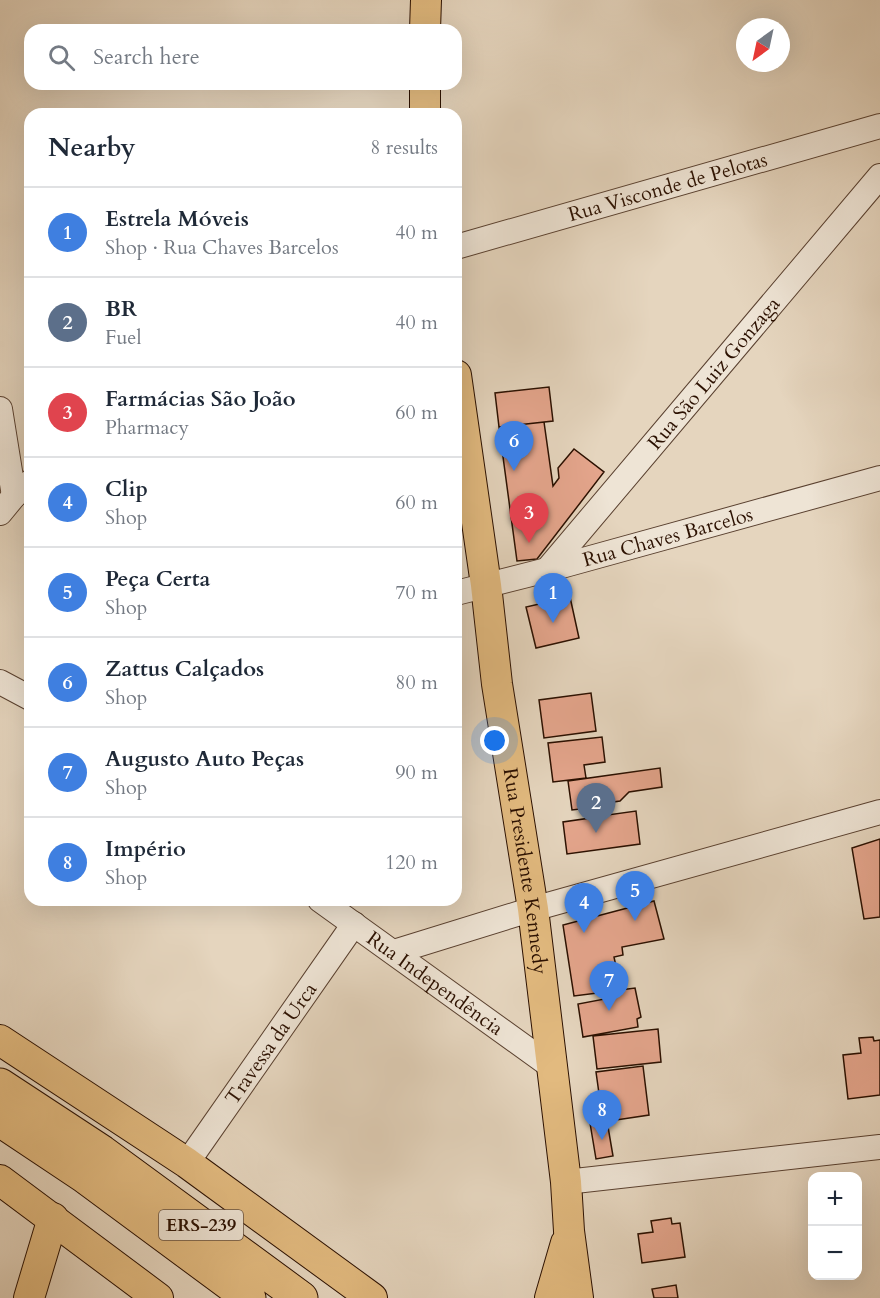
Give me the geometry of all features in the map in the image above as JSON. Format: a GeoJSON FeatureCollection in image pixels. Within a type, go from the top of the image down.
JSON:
{"type":"FeatureCollection","features":[{"type":"Feature","properties":{"kind":"highway","name":"ERS-239"},"geometry":{"type":"LineString","coordinates":[[0,1085],[249,1298]]}},
{"type":"Feature","properties":{"kind":"highway","name":"ERS-239"},"geometry":{"type":"LineString","coordinates":[[0,1120],[93,1164],[301,1298]]}},
{"type":"Feature","properties":{"kind":"main road"},"geometry":{"type":"LineString","coordinates":[[426,0],[426,24]]}},
{"type":"Feature","properties":{"kind":"main road"},"geometry":{"type":"LineString","coordinates":[[425,90],[425,108]]}},
{"type":"Feature","properties":{"kind":"main road","name":"Rua Presidente Kennedy"},"geometry":{"type":"LineString","coordinates":[[462,417],[486,585],[497,684],[533,909],[578,1298]]}},
{"type":"Feature","properties":{"kind":"main road"},"geometry":{"type":"LineString","coordinates":[[0,1040],[187,1163],[372,1298]]}},
{"type":"Feature","properties":{"kind":"main road"},"geometry":{"type":"LineString","coordinates":[[0,1180],[158,1298]]}},
{"type":"Feature","properties":{"kind":"main road"},"geometry":{"type":"LineString","coordinates":[[29,1298],[53,1218]]}},
{"type":"Feature","properties":{"kind":"main road"},"geometry":{"type":"LineString","coordinates":[[550,1298],[569,1231]]}},
{"type":"Feature","properties":{"kind":"street","name":"Rua Visconde de Pelotas"},"geometry":{"type":"LineString","coordinates":[[462,245],[880,126]]}},
{"type":"Feature","properties":{"kind":"street","name":"Rua São Luiz Gonzaga"},"geometry":{"type":"LineString","coordinates":[[547,570],[880,176]]}},
{"type":"Feature","properties":{"kind":"street"},"geometry":{"type":"LineString","coordinates":[[0,409],[15,497]]}},
{"type":"Feature","properties":{"kind":"street","name":"Rua Chaves Barcelos"},"geometry":{"type":"LineString","coordinates":[[462,591],[880,478]]}},
{"type":"Feature","properties":{"kind":"street"},"geometry":{"type":"LineString","coordinates":[[0,682],[24,695]]}},
{"type":"Feature","properties":{"kind":"street"},"geometry":{"type":"LineString","coordinates":[[394,952],[533,909],[880,812]]}},
{"type":"Feature","properties":{"kind":"street","name":"Rua Independência"},"geometry":{"type":"LineString","coordinates":[[328,906],[552,1067]]}},
{"type":"Feature","properties":{"kind":"street","name":"Travessa da Urca"},"geometry":{"type":"LineString","coordinates":[[187,1163],[354,924]]}},
{"type":"Feature","properties":{"kind":"street"},"geometry":{"type":"LineString","coordinates":[[566,1182],[880,1147]]}},
{"type":"Feature","properties":{"kind":"building"},"geometry":{"type":"Polygon","coordinates":[[[549,387],[553,421],[499,427],[495,393],[549,387]]]}},
{"type":"Feature","properties":{"kind":"building"},"geometry":{"type":"Polygon","coordinates":[[[544,422],[553,486],[559,478],[558,468],[574,449],[604,472],[537,559],[517,561],[499,427],[544,422]]]}},
{"type":"Feature","properties":{"kind":"building"},"geometry":{"type":"Polygon","coordinates":[[[570,597],[579,638],[536,648],[526,607],[570,597]]]}},
{"type":"Feature","properties":{"kind":"building"},"geometry":{"type":"Polygon","coordinates":[[[591,693],[596,731],[544,738],[539,700],[591,693]]]}},
{"type":"Feature","properties":{"kind":"building"},"geometry":{"type":"Polygon","coordinates":[[[602,737],[605,762],[584,765],[586,778],[553,782],[548,743],[602,737]]]}},
{"type":"Feature","properties":{"kind":"building"},"geometry":{"type":"Polygon","coordinates":[[[660,768],[662,787],[629,792],[620,801],[607,803],[608,815],[636,811],[640,844],[567,854],[563,822],[590,818],[588,808],[572,810],[568,781],[660,768]]]}},
{"type":"Feature","properties":{"kind":"building"},"geometry":{"type":"Polygon","coordinates":[[[880,839],[880,917],[864,919],[852,848],[880,839]]]}},
{"type":"Feature","properties":{"kind":"building"},"geometry":{"type":"Polygon","coordinates":[[[654,901],[664,939],[622,947],[623,955],[614,957],[621,990],[574,996],[563,925],[654,901]]]}},
{"type":"Feature","properties":{"kind":"building"},"geometry":{"type":"Polygon","coordinates":[[[635,988],[641,1017],[637,1019],[638,1027],[583,1037],[578,1004],[605,999],[605,992],[635,988]]]}},
{"type":"Feature","properties":{"kind":"building"},"geometry":{"type":"Polygon","coordinates":[[[658,1029],[661,1062],[597,1069],[593,1036],[658,1029]]]}},
{"type":"Feature","properties":{"kind":"building"},"geometry":{"type":"Polygon","coordinates":[[[873,1037],[874,1041],[880,1040],[880,1095],[848,1099],[843,1055],[861,1053],[859,1038],[873,1037]]]}},
{"type":"Feature","properties":{"kind":"building"},"geometry":{"type":"Polygon","coordinates":[[[643,1066],[649,1115],[603,1122],[596,1072],[643,1066]]]}},
{"type":"Feature","properties":{"kind":"building"},"geometry":{"type":"Polygon","coordinates":[[[607,1121],[613,1156],[596,1159],[590,1123],[607,1121]]]}},
{"type":"Feature","properties":{"kind":"building"},"geometry":{"type":"Polygon","coordinates":[[[671,1218],[672,1224],[680,1223],[685,1257],[642,1263],[638,1234],[653,1232],[651,1221],[671,1218]]]}},
{"type":"Feature","properties":{"kind":"building"},"geometry":{"type":"Polygon","coordinates":[[[676,1285],[678,1298],[654,1298],[652,1289],[676,1285]]]}},
{"type":"Feature","properties":{"kind":"place","name":"Zattus Calçados"},"geometry":{"type":"Point","coordinates":[514,471]}},
{"type":"Feature","properties":{"kind":"place","name":"Farmácias São João"},"geometry":{"type":"Point","coordinates":[529,543]}},
{"type":"Feature","properties":{"kind":"place","name":"Estrela Móveis"},"geometry":{"type":"Point","coordinates":[553,623]}},
{"type":"Feature","properties":{"kind":"place","name":"BR"},"geometry":{"type":"Point","coordinates":[596,833]}},
{"type":"Feature","properties":{"kind":"place","name":"Peça Certa"},"geometry":{"type":"Point","coordinates":[635,921]}},
{"type":"Feature","properties":{"kind":"place","name":"Clip"},"geometry":{"type":"Point","coordinates":[584,933]}},
{"type":"Feature","properties":{"kind":"place","name":"Augusto Auto Peças"},"geometry":{"type":"Point","coordinates":[609,1011]}},
{"type":"Feature","properties":{"kind":"place","name":"Império"},"geometry":{"type":"Point","coordinates":[602,1140]}}]}
